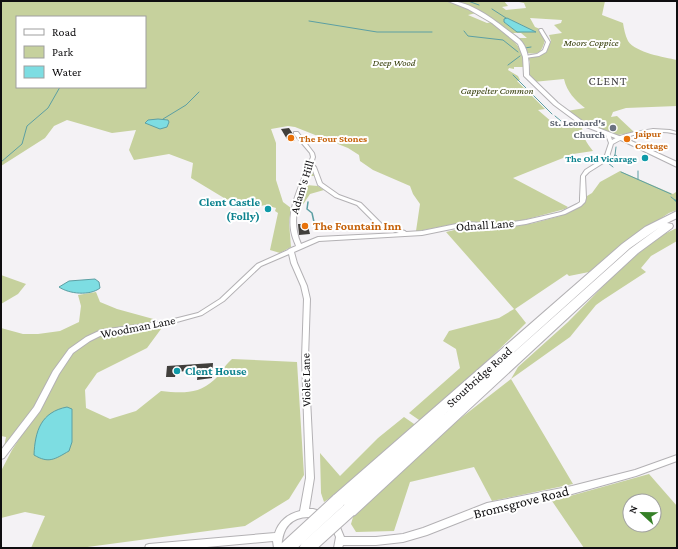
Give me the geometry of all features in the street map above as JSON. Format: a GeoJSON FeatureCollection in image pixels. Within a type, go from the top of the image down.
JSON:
{"type":"FeatureCollection","features":[{"type":"Feature","properties":{"kind":"highway","name":"Stourbridge Road"},"geometry":{"type":"LineString","coordinates":[[307,548],[344,506],[626,246],[649,229],[677,214]]}},
{"type":"Feature","properties":{"kind":"highway","name":"Stourbridge Road"},"geometry":{"type":"LineString","coordinates":[[282,543],[344,506],[634,251],[657,233],[677,221]]}},
{"type":"Feature","properties":{"kind":"street"},"geometry":{"type":"LineString","coordinates":[[450,1],[470,8],[494,22],[520,43],[526,57],[526,75],[559,107],[583,124],[608,135],[620,138],[677,165]]}},
{"type":"Feature","properties":{"kind":"street"},"geometry":{"type":"LineString","coordinates":[[526,57],[538,55],[545,51],[548,42],[541,30]]}},
{"type":"Feature","properties":{"kind":"street"},"geometry":{"type":"LineString","coordinates":[[608,135],[611,143],[624,135],[635,133],[663,130],[677,133]]}},
{"type":"Feature","properties":{"kind":"street","name":"Adam's Hill"},"geometry":{"type":"LineString","coordinates":[[296,133],[313,156],[293,214],[294,238],[299,246]]}},
{"type":"Feature","properties":{"kind":"street","name":"Odnall Lane"},"geometry":{"type":"LineString","coordinates":[[291,250],[323,238],[422,233],[466,224],[499,226],[526,222],[571,210],[579,205],[583,198],[583,176],[587,171],[606,159],[610,152],[611,143]]}},
{"type":"Feature","properties":{"kind":"street"},"geometry":{"type":"LineString","coordinates":[[311,165],[314,167],[320,184],[337,196],[359,204],[380,225],[408,233]]}},
{"type":"Feature","properties":{"kind":"street"},"geometry":{"type":"LineString","coordinates":[[307,172],[316,172]]}},
{"type":"Feature","properties":{"kind":"street","name":"Woodman Lane"},"geometry":{"type":"LineString","coordinates":[[1,456],[38,409],[58,369],[71,351],[80,344],[103,332],[166,323],[200,314],[222,300],[260,265],[291,250]]}},
{"type":"Feature","properties":{"kind":"street","name":"Violet Lane"},"geometry":{"type":"LineString","coordinates":[[291,250],[292,261],[307,292],[308,299],[305,361],[310,478],[304,513]]}},
{"type":"Feature","properties":{"kind":"street"},"geometry":{"type":"LineString","coordinates":[[275,257],[292,261]]}},
{"type":"Feature","properties":{"kind":"street","name":"Bromsgrove Road"},"geometry":{"type":"LineString","coordinates":[[339,544],[403,538],[424,532],[487,507],[572,490],[636,473],[677,458]]}},
{"type":"Feature","properties":{"kind":"street"},"geometry":{"type":"LineString","coordinates":[[278,548],[282,543],[280,529],[285,522],[304,513],[315,513],[329,518],[337,528],[339,544]]}},
{"type":"Feature","properties":{"kind":"street"},"geometry":{"type":"LineString","coordinates":[[149,548],[282,543]]}},
{"type":"Feature","properties":{"kind":"green space"},"geometry":{"type":"Polygon","coordinates":[[[1,1],[448,1],[476,13],[468,15],[487,23],[493,22],[514,41],[521,51],[525,67],[514,67],[514,69],[509,68],[508,70],[518,76],[520,80],[517,81],[545,109],[538,110],[553,123],[582,125],[585,139],[593,151],[573,154],[513,178],[568,207],[565,209],[524,220],[498,224],[464,222],[416,231],[420,204],[413,194],[410,186],[373,170],[360,161],[359,155],[348,148],[295,127],[288,126],[271,129],[276,143],[276,180],[283,202],[291,208],[289,222],[291,247],[280,253],[270,250],[278,213],[275,211],[276,208],[265,205],[257,207],[229,201],[191,178],[193,163],[169,154],[134,160],[129,150],[136,130],[112,133],[67,120],[54,126],[45,138],[1,166],[1,1]]]}},
{"type":"Feature","properties":{"kind":"green space","name":"Moors Coppice"},"geometry":{"type":"Polygon","coordinates":[[[452,1],[504,1],[508,6],[502,7],[506,10],[526,8],[524,3],[514,1],[605,1],[602,15],[623,23],[627,39],[632,45],[637,49],[651,54],[677,60],[677,106],[626,108],[613,112],[611,117],[617,116],[634,132],[612,135],[601,131],[567,111],[585,108],[572,95],[567,88],[564,79],[533,82],[528,75],[530,62],[528,57],[545,53],[551,41],[549,35],[562,33],[554,25],[561,23],[562,20],[530,18],[535,27],[540,29],[545,40],[540,51],[533,54],[524,53],[516,38],[527,38],[521,33],[510,33],[471,8],[452,1]],[[507,18],[504,22],[517,32],[536,32],[507,18]]]}},
{"type":"Feature","properties":{"kind":"green space"},"geometry":{"type":"Polygon","coordinates":[[[620,171],[673,194],[676,192],[677,186],[677,210],[669,213],[622,244],[589,272],[569,276],[567,274],[515,309],[526,323],[422,422],[409,413],[460,368],[456,349],[443,341],[449,331],[499,318],[514,309],[446,232],[467,227],[481,228],[489,231],[534,223],[560,216],[582,205],[587,196],[592,193],[600,182],[620,171]]]}},
{"type":"Feature","properties":{"kind":"green space"},"geometry":{"type":"Polygon","coordinates":[[[310,173],[314,174],[315,176],[310,176],[306,185],[318,186],[324,190],[310,194],[302,206],[297,206],[310,173]]]}},
{"type":"Feature","properties":{"kind":"green space"},"geometry":{"type":"Polygon","coordinates":[[[677,228],[677,241],[651,256],[641,268],[646,272],[596,305],[570,337],[511,379],[518,367],[568,322],[626,263],[662,235],[677,228]]]}},
{"type":"Feature","properties":{"kind":"green space"},"geometry":{"type":"Polygon","coordinates":[[[1,275],[26,284],[18,294],[1,304],[1,275]]]}},
{"type":"Feature","properties":{"kind":"green space"},"geometry":{"type":"Polygon","coordinates":[[[96,292],[100,302],[117,309],[157,320],[157,322],[101,331],[66,353],[36,408],[4,447],[6,437],[1,436],[1,328],[23,334],[38,334],[60,331],[79,322],[81,306],[78,295],[96,292]]]}},
{"type":"Feature","properties":{"kind":"green space"},"geometry":{"type":"Polygon","coordinates":[[[160,327],[161,329],[147,348],[97,373],[85,390],[86,408],[110,419],[136,411],[161,391],[189,392],[208,385],[232,359],[297,362],[304,475],[289,499],[245,526],[80,548],[31,548],[45,516],[25,512],[1,518],[1,471],[12,450],[73,352],[95,337],[105,333],[160,327]]]}},
{"type":"Feature","properties":{"kind":"green space"},"geometry":{"type":"Polygon","coordinates":[[[511,379],[573,484],[492,501],[474,467],[410,482],[394,531],[356,532],[351,524],[353,517],[448,428],[511,379]]]}},
{"type":"Feature","properties":{"kind":"green space"},"geometry":{"type":"Polygon","coordinates":[[[404,417],[417,426],[336,494],[324,502],[321,493],[320,453],[340,476],[378,438],[404,417]]]}},
{"type":"Feature","properties":{"kind":"green space"},"geometry":{"type":"Polygon","coordinates":[[[649,474],[677,506],[677,548],[584,548],[552,501],[649,474]]]}},
{"type":"Feature","properties":{"kind":"water"},"geometry":{"type":"Polygon","coordinates":[[[507,18],[536,32],[517,32],[504,22],[504,19],[507,18]]]}},
{"type":"Feature","properties":{"kind":"water"},"geometry":{"type":"Polygon","coordinates":[[[148,120],[168,120],[169,122],[167,127],[160,129],[145,123],[148,120]]]}},
{"type":"Feature","properties":{"kind":"water"},"geometry":{"type":"Polygon","coordinates":[[[95,279],[99,282],[100,288],[96,291],[74,293],[59,287],[69,281],[95,279]]]}},
{"type":"Feature","properties":{"kind":"water"},"geometry":{"type":"Polygon","coordinates":[[[67,407],[72,409],[72,442],[69,451],[48,460],[34,455],[38,431],[45,418],[51,413],[67,407]]]}},
{"type":"Feature","properties":{"kind":"building"},"geometry":{"type":"Polygon","coordinates":[[[289,128],[295,137],[295,141],[288,141],[281,129],[289,128]]]}},
{"type":"Feature","properties":{"kind":"building","name":"The Fountain Inn"},"geometry":{"type":"Polygon","coordinates":[[[302,222],[307,222],[310,234],[299,235],[298,224],[302,224],[302,222]]]}},
{"type":"Feature","properties":{"kind":"building","name":"Clent House"},"geometry":{"type":"Polygon","coordinates":[[[213,363],[212,378],[197,380],[198,370],[176,372],[175,377],[166,377],[167,366],[213,363]]]}},
{"type":"Feature","properties":{"kind":"waterway"},"geometry":{"type":"LineString","coordinates":[[468,1],[479,5]]}},
{"type":"Feature","properties":{"kind":"waterway"},"geometry":{"type":"LineString","coordinates":[[492,9],[506,18]]}},
{"type":"Feature","properties":{"kind":"waterway"},"geometry":{"type":"LineString","coordinates":[[309,21],[377,32],[432,32]]}},
{"type":"Feature","properties":{"kind":"waterway"},"geometry":{"type":"LineString","coordinates":[[464,31],[468,36],[503,40],[518,52]]}},
{"type":"Feature","properties":{"kind":"waterway"},"geometry":{"type":"LineString","coordinates":[[525,48],[531,47]]}},
{"type":"Feature","properties":{"kind":"waterway"},"geometry":{"type":"LineString","coordinates":[[508,65],[520,56]]}},
{"type":"Feature","properties":{"kind":"waterway"},"geometry":{"type":"LineString","coordinates":[[513,75],[552,114]]}},
{"type":"Feature","properties":{"kind":"waterway"},"geometry":{"type":"LineString","coordinates":[[1,162],[22,144],[27,126],[48,108],[59,88]]}},
{"type":"Feature","properties":{"kind":"waterway"},"geometry":{"type":"LineString","coordinates":[[163,119],[186,105],[199,92]]}},
{"type":"Feature","properties":{"kind":"waterway"},"geometry":{"type":"LineString","coordinates":[[555,116],[561,121]]}},
{"type":"Feature","properties":{"kind":"waterway"},"geometry":{"type":"LineString","coordinates":[[615,155],[616,147]]}},
{"type":"Feature","properties":{"kind":"waterway"},"geometry":{"type":"LineString","coordinates":[[613,167],[608,163],[615,155]]}},
{"type":"Feature","properties":{"kind":"waterway"},"geometry":{"type":"LineString","coordinates":[[615,155],[617,156],[616,159],[620,161]]}},
{"type":"Feature","properties":{"kind":"waterway"},"geometry":{"type":"LineString","coordinates":[[638,171],[638,179]]}},
{"type":"Feature","properties":{"kind":"waterway"},"geometry":{"type":"LineString","coordinates":[[621,172],[671,194]]}},
{"type":"Feature","properties":{"kind":"waterway"},"geometry":{"type":"LineString","coordinates":[[671,197],[676,201]]}},
{"type":"Feature","properties":{"kind":"waterway"},"geometry":{"type":"LineString","coordinates":[[308,202],[307,209],[312,213],[314,222]]}},
{"type":"Feature","properties":{"kind":"place","name":"St. Leonard's Church"},"geometry":{"type":"Point","coordinates":[613,128]}},
{"type":"Feature","properties":{"kind":"place","name":"The Four Stones"},"geometry":{"type":"Point","coordinates":[291,138]}},
{"type":"Feature","properties":{"kind":"place","name":"Jaipur Cottage"},"geometry":{"type":"Point","coordinates":[627,139]}},
{"type":"Feature","properties":{"kind":"place","name":"The Old Vicarage"},"geometry":{"type":"Point","coordinates":[645,158]}},
{"type":"Feature","properties":{"kind":"place","name":"Clent Castle (Folly)"},"geometry":{"type":"Point","coordinates":[268,209]}},
{"type":"Feature","properties":{"kind":"place","name":"The Fountain Inn"},"geometry":{"type":"Point","coordinates":[305,226]}},
{"type":"Feature","properties":{"kind":"place","name":"Clent House"},"geometry":{"type":"Point","coordinates":[177,371]}},
{"type":"Feature","properties":{"kind":"district","name":"CLENT"},"geometry":{"type":"Point","coordinates":[608,81]}},
{"type":"Feature","properties":{"kind":"park label","name":"Deep Wood"},"geometry":{"type":"Point","coordinates":[394,62]}},
{"type":"Feature","properties":{"kind":"park label","name":"Gappelter Common"},"geometry":{"type":"Point","coordinates":[497,90]}}]}
